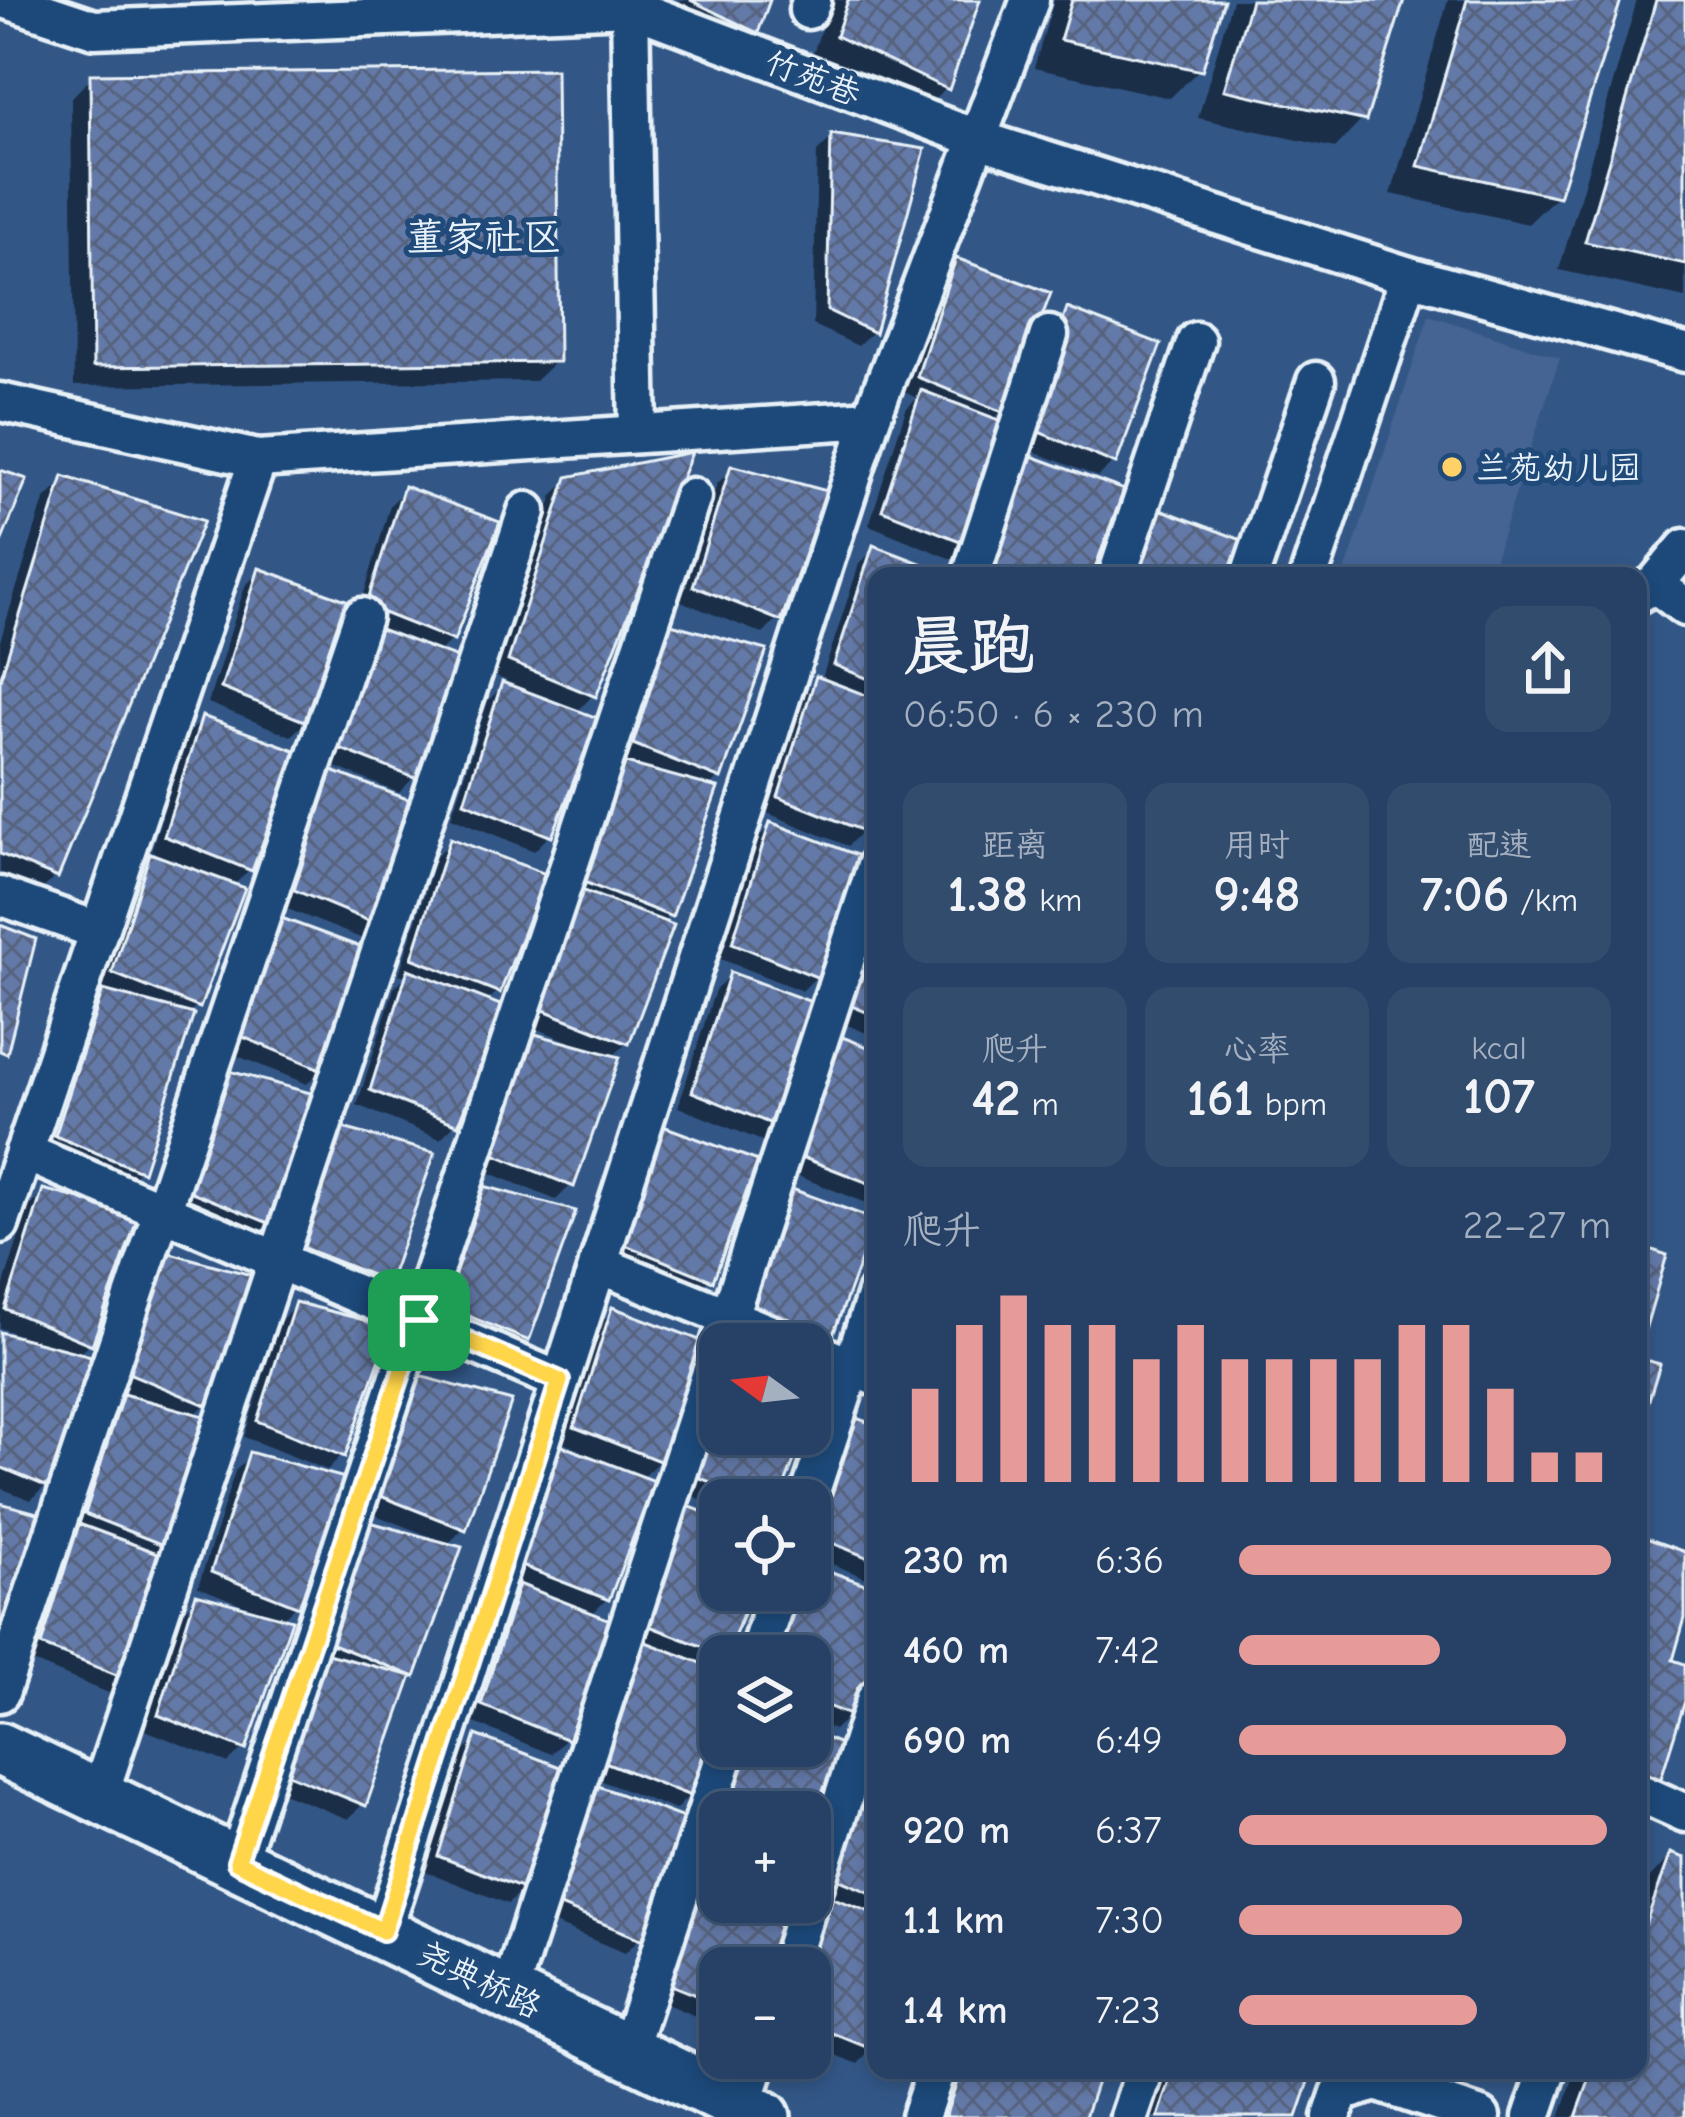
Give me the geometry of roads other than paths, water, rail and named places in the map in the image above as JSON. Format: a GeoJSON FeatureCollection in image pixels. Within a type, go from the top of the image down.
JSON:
{"type":"FeatureCollection","features":[{"type":"Feature","properties":{"kind":"street","name":"竹苑巷"},"geometry":{"type":"LineString","coordinates":[[7,0],[94,28],[630,7],[978,139],[1409,276],[1685,353]]}},
{"type":"Feature","properties":{"kind":"street"},"geometry":{"type":"LineString","coordinates":[[383,1931],[871,418],[1030,0]]}},
{"type":"Feature","properties":{"kind":"street"},"geometry":{"type":"LineString","coordinates":[[630,7],[638,434]]}},
{"type":"Feature","properties":{"kind":"street"},"geometry":{"type":"LineString","coordinates":[[1312,567],[1409,276]]}},
{"type":"Feature","properties":{"kind":"street"},"geometry":{"type":"LineString","coordinates":[[974,567],[1049,334]]}},
{"type":"Feature","properties":{"kind":"street"},"geometry":{"type":"LineString","coordinates":[[1120,567],[1196,341]]}},
{"type":"Feature","properties":{"kind":"street"},"geometry":{"type":"LineString","coordinates":[[1253,567],[1316,381]]}},
{"type":"Feature","properties":{"kind":"street"},"geometry":{"type":"LineString","coordinates":[[0,402],[258,459],[871,418]]}},
{"type":"Feature","properties":{"kind":"street"},"geometry":{"type":"LineString","coordinates":[[0,1224],[258,459]]}},
{"type":"Feature","properties":{"kind":"street"},"geometry":{"type":"LineString","coordinates":[[237,1862],[692,497]]}},
{"type":"Feature","properties":{"kind":"street"},"geometry":{"type":"LineString","coordinates":[[99,1796],[527,511]]}},
{"type":"Feature","properties":{"kind":"street"},"geometry":{"type":"LineString","coordinates":[[1647,588],[1685,548]]}},
{"type":"Feature","properties":{"kind":"street"},"geometry":{"type":"LineString","coordinates":[[1647,589],[1685,607]]}},
{"type":"Feature","properties":{"kind":"street"},"geometry":{"type":"LineString","coordinates":[[0,1693],[362,617]]}},
{"type":"Feature","properties":{"kind":"street"},"geometry":{"type":"LineString","coordinates":[[727,1323],[867,894]]}},
{"type":"Feature","properties":{"kind":"street"},"geometry":{"type":"LineString","coordinates":[[0,896],[99,931]]}},
{"type":"Feature","properties":{"kind":"street"},"geometry":{"type":"LineString","coordinates":[[24,1152],[560,1381]]}},
{"type":"Feature","properties":{"kind":"street"},"geometry":{"type":"LineString","coordinates":[[598,1264],[702,1323]]}},
{"type":"Feature","properties":{"kind":"street"},"geometry":{"type":"LineString","coordinates":[[817,1479],[864,1372],[831,1359]]}},
{"type":"Feature","properties":{"kind":"street"},"geometry":{"type":"LineString","coordinates":[[508,1993],[699,1408]]}},
{"type":"Feature","properties":{"kind":"street"},"geometry":{"type":"LineString","coordinates":[[831,1836],[867,1726]]}},
{"type":"Feature","properties":{"kind":"street","name":"尧典桥路"},"geometry":{"type":"LineString","coordinates":[[0,1749],[753,2112]]}},
{"type":"Feature","properties":{"kind":"street"},"geometry":{"type":"LineString","coordinates":[[628,2051],[721,1767]]}},
{"type":"Feature","properties":{"kind":"street"},"geometry":{"type":"LineString","coordinates":[[1647,1801],[1684,1802]]}},
{"type":"Feature","properties":{"kind":"street"},"geometry":{"type":"LineString","coordinates":[[753,2112],[756,2079]]}},
{"type":"Feature","properties":{"kind":"street"},"geometry":{"type":"LineString","coordinates":[[920,2117],[933,2079]]}},
{"type":"Feature","properties":{"kind":"street"},"geometry":{"type":"LineString","coordinates":[[1129,2117],[1142,2079]]}},
{"type":"Feature","properties":{"kind":"street"},"geometry":{"type":"LineString","coordinates":[[1532,2117],[1545,2079]]}},
{"type":"Feature","properties":{"kind":"street"},"geometry":{"type":"LineString","coordinates":[[1332,2117],[1340,2093],[1376,2082],[1480,2117]]}},
{"type":"Feature","properties":{"kind":"place","name":"兰苑幼儿园"},"geometry":{"type":"Point","coordinates":[1452,467]}},
{"type":"Feature","properties":{"kind":"district","name":"董家社区"},"geometry":{"type":"Point","coordinates":[484,236]}}]}
